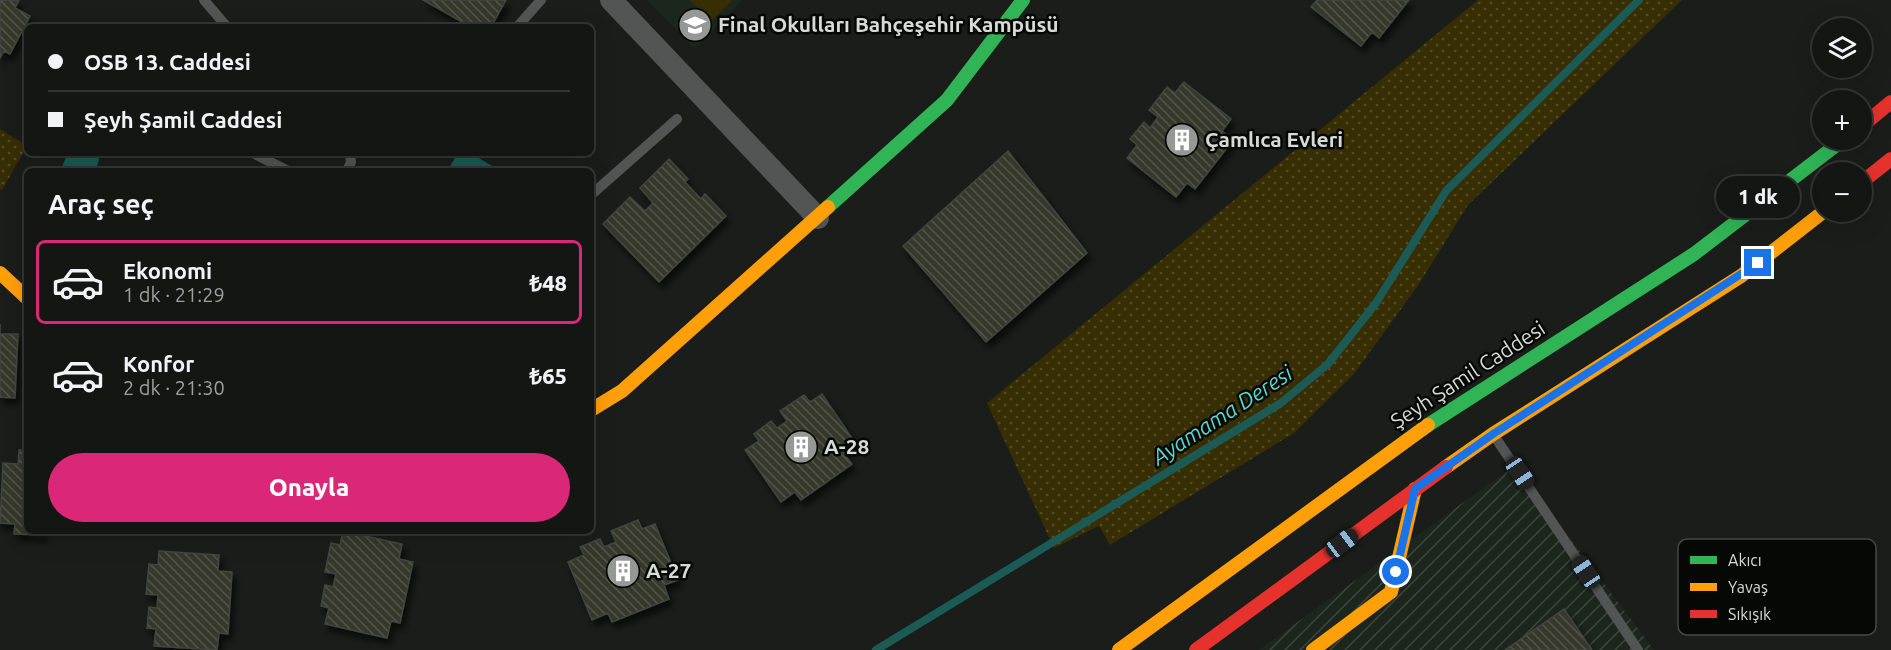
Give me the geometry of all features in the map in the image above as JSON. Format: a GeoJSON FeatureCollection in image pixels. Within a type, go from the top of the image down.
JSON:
{"type":"FeatureCollection","features":[{"type":"Feature","properties":{"kind":"main road"},"geometry":{"type":"LineString","coordinates":[[594,408],[622,391],[818,218],[947,100],[1023,0]]}},
{"type":"Feature","properties":{"kind":"main road"},"geometry":{"type":"LineString","coordinates":[[1872,118],[1891,102]]}},
{"type":"Feature","properties":{"kind":"main road","name":"Şeyh Şamil Caddesi"},"geometry":{"type":"LineString","coordinates":[[1119,650],[1403,441],[1694,254],[1830,150]]}},
{"type":"Feature","properties":{"kind":"main road"},"geometry":{"type":"LineString","coordinates":[[1872,174],[1891,159]]}},
{"type":"Feature","properties":{"kind":"main road"},"geometry":{"type":"LineString","coordinates":[[1196,650],[1493,434],[1741,276],[1812,221]]}},
{"type":"Feature","properties":{"kind":"main road"},"geometry":{"type":"LineString","coordinates":[[0,273],[24,295]]}},
{"type":"Feature","properties":{"kind":"main road"},"geometry":{"type":"LineString","coordinates":[[1313,650],[1391,592],[1415,489]]}},
{"type":"Feature","properties":{"kind":"street"},"geometry":{"type":"LineString","coordinates":[[611,0],[818,218]]}},
{"type":"Feature","properties":{"kind":"lane"},"geometry":{"type":"LineString","coordinates":[[204,0],[224,24]]}},
{"type":"Feature","properties":{"kind":"lane"},"geometry":{"type":"LineString","coordinates":[[520,24],[541,0]]}},
{"type":"Feature","properties":{"kind":"lane"},"geometry":{"type":"LineString","coordinates":[[594,192],[677,119]]}},
{"type":"Feature","properties":{"kind":"lane"},"geometry":{"type":"LineString","coordinates":[[259,156],[282,168]]}},
{"type":"Feature","properties":{"kind":"lane"},"geometry":{"type":"LineString","coordinates":[[1493,434],[1638,650]]}},
{"type":"Feature","properties":{"kind":"shaded area","name":"Final Okulları Bahçeşehir Kampüsü"},"geometry":{"type":"Polygon","coordinates":[[[647,0],[742,0],[695,49],[647,0]]]}},
{"type":"Feature","properties":{"kind":"shaded area"},"geometry":{"type":"Polygon","coordinates":[[[690,0],[733,0],[711,21],[690,0]]]}},
{"type":"Feature","properties":{"kind":"shaded area"},"geometry":{"type":"Polygon","coordinates":[[[1478,0],[1682,0],[1468,205],[1419,284],[1354,374],[1294,433],[1110,545],[1099,526],[1054,548],[987,403],[1478,0]]]}},
{"type":"Feature","properties":{"kind":"shaded area"},"geometry":{"type":"Polygon","coordinates":[[[0,129],[24,144],[24,151],[2,190],[0,189],[0,129]]]}},
{"type":"Feature","properties":{"kind":"shaded area"},"geometry":{"type":"Polygon","coordinates":[[[1515,465],[1654,650],[1259,650],[1515,465]]]}},
{"type":"Feature","properties":{"kind":"water"},"geometry":{"type":"Polygon","coordinates":[[[67,156],[97,156],[99,160],[96,168],[61,168],[67,156]]]}},
{"type":"Feature","properties":{"kind":"water"},"geometry":{"type":"Polygon","coordinates":[[[456,156],[475,156],[496,168],[449,168],[456,156]]]}},
{"type":"Feature","properties":{"kind":"building"},"geometry":{"type":"Polygon","coordinates":[[[0,0],[19,0],[15,8],[30,16],[10,54],[4,51],[0,58],[0,0]]]}},
{"type":"Feature","properties":{"kind":"building"},"geometry":{"type":"Polygon","coordinates":[[[423,0],[506,0],[493,24],[466,24],[423,0]]]}},
{"type":"Feature","properties":{"kind":"building"},"geometry":{"type":"Polygon","coordinates":[[[1317,0],[1409,0],[1379,38],[1372,32],[1361,46],[1311,7],[1317,0]]]}},
{"type":"Feature","properties":{"kind":"building","name":"Çamlıca Evleri"},"geometry":{"type":"Polygon","coordinates":[[[1184,82],[1231,119],[1222,131],[1233,140],[1195,189],[1187,183],[1176,197],[1127,158],[1137,145],[1130,139],[1144,122],[1150,128],[1158,117],[1149,110],[1167,87],[1175,93],[1184,82]]]}},
{"type":"Feature","properties":{"kind":"building"},"geometry":{"type":"Polygon","coordinates":[[[1008,151],[1087,253],[986,342],[903,246],[1008,151]]]}},
{"type":"Feature","properties":{"kind":"building"},"geometry":{"type":"Polygon","coordinates":[[[669,159],[688,179],[685,182],[701,199],[705,194],[726,216],[659,282],[603,224],[630,197],[645,211],[653,203],[640,188],[669,159]]]}},
{"type":"Feature","properties":{"kind":"building"},"geometry":{"type":"Polygon","coordinates":[[[0,334],[18,334],[15,398],[0,397],[0,334]]]}},
{"type":"Feature","properties":{"kind":"building","name":"A-28"},"geometry":{"type":"Polygon","coordinates":[[[822,394],[856,444],[843,453],[852,464],[801,500],[795,492],[781,502],[745,450],[759,441],[754,434],[771,421],[777,428],[787,421],[780,411],[804,395],[810,402],[822,394]]]}},
{"type":"Feature","properties":{"kind":"building"},"geometry":{"type":"Polygon","coordinates":[[[19,450],[24,450],[24,534],[44,535],[14,534],[15,524],[0,523],[3,463],[18,464],[19,450]]]}},
{"type":"Feature","properties":{"kind":"building","name":"A-27"},"geometry":{"type":"Polygon","coordinates":[[[638,520],[642,529],[655,524],[678,580],[664,585],[669,599],[612,622],[608,613],[592,620],[568,562],[584,555],[580,547],[600,539],[604,547],[616,542],[611,531],[638,520]]]}},
{"type":"Feature","properties":{"kind":"building"},"geometry":{"type":"Polygon","coordinates":[[[342,534],[357,534],[402,544],[399,559],[413,562],[400,623],[391,621],[387,638],[325,624],[329,608],[321,606],[325,585],[333,587],[336,574],[325,572],[331,543],[340,545],[342,534]]]}},
{"type":"Feature","properties":{"kind":"building"},"geometry":{"type":"Polygon","coordinates":[[[159,551],[219,555],[218,571],[232,572],[228,634],[219,633],[217,650],[154,646],[156,629],[147,628],[149,607],[157,608],[158,595],[146,594],[149,564],[158,565],[159,551]]]}},
{"type":"Feature","properties":{"kind":"building"},"geometry":{"type":"Polygon","coordinates":[[[1564,609],[1592,650],[1505,650],[1564,609]]]}},
{"type":"Feature","properties":{"kind":"waterway","name":"Ayamama Deresi"},"geometry":{"type":"LineString","coordinates":[[876,650],[1281,403],[1328,364],[1376,303],[1446,191],[1639,0]]}},
{"type":"Feature","properties":{"kind":"traffic: fast"},"geometry":{"type":"LineString","coordinates":[[828,207],[947,100],[1023,0]]}},
{"type":"Feature","properties":{"kind":"traffic: fast"},"geometry":{"type":"LineString","coordinates":[[1428,425],[1694,254],[1830,150]]}},
{"type":"Feature","properties":{"kind":"traffic: slow"},"geometry":{"type":"LineString","coordinates":[[594,408],[622,391],[828,207]]}},
{"type":"Feature","properties":{"kind":"traffic: slow"},"geometry":{"type":"LineString","coordinates":[[1446,467],[1493,434],[1741,276],[1812,221]]}},
{"type":"Feature","properties":{"kind":"traffic: slow"},"geometry":{"type":"LineString","coordinates":[[0,273],[24,295]]}},
{"type":"Feature","properties":{"kind":"traffic: slow"},"geometry":{"type":"LineString","coordinates":[[1119,650],[1428,425]]}},
{"type":"Feature","properties":{"kind":"traffic: slow"},"geometry":{"type":"LineString","coordinates":[[1313,650],[1391,592],[1415,489]]}},
{"type":"Feature","properties":{"kind":"traffic: jam"},"geometry":{"type":"LineString","coordinates":[[1872,118],[1891,102]]}},
{"type":"Feature","properties":{"kind":"traffic: jam"},"geometry":{"type":"LineString","coordinates":[[1872,174],[1891,159]]}},
{"type":"Feature","properties":{"kind":"traffic: jam"},"geometry":{"type":"LineString","coordinates":[[1196,650],[1446,467]]}},
{"type":"Feature","properties":{"kind":"place","name":"Final Okulları Bahçeşehir Kampüsü"},"geometry":{"type":"Point","coordinates":[695,25]}},
{"type":"Feature","properties":{"kind":"place","name":"Çamlıca Evleri"},"geometry":{"type":"Point","coordinates":[1182,140]}},
{"type":"Feature","properties":{"kind":"place","name":"A-28"},"geometry":{"type":"Point","coordinates":[801,447]}},
{"type":"Feature","properties":{"kind":"place","name":"A-27"},"geometry":{"type":"Point","coordinates":[623,571]}},
{"type":"Feature","properties":{"kind":"route"},"geometry":{"type":"LineString","coordinates":[[1396,572],[1415,489],[1493,434],[1758,263]]}}]}
